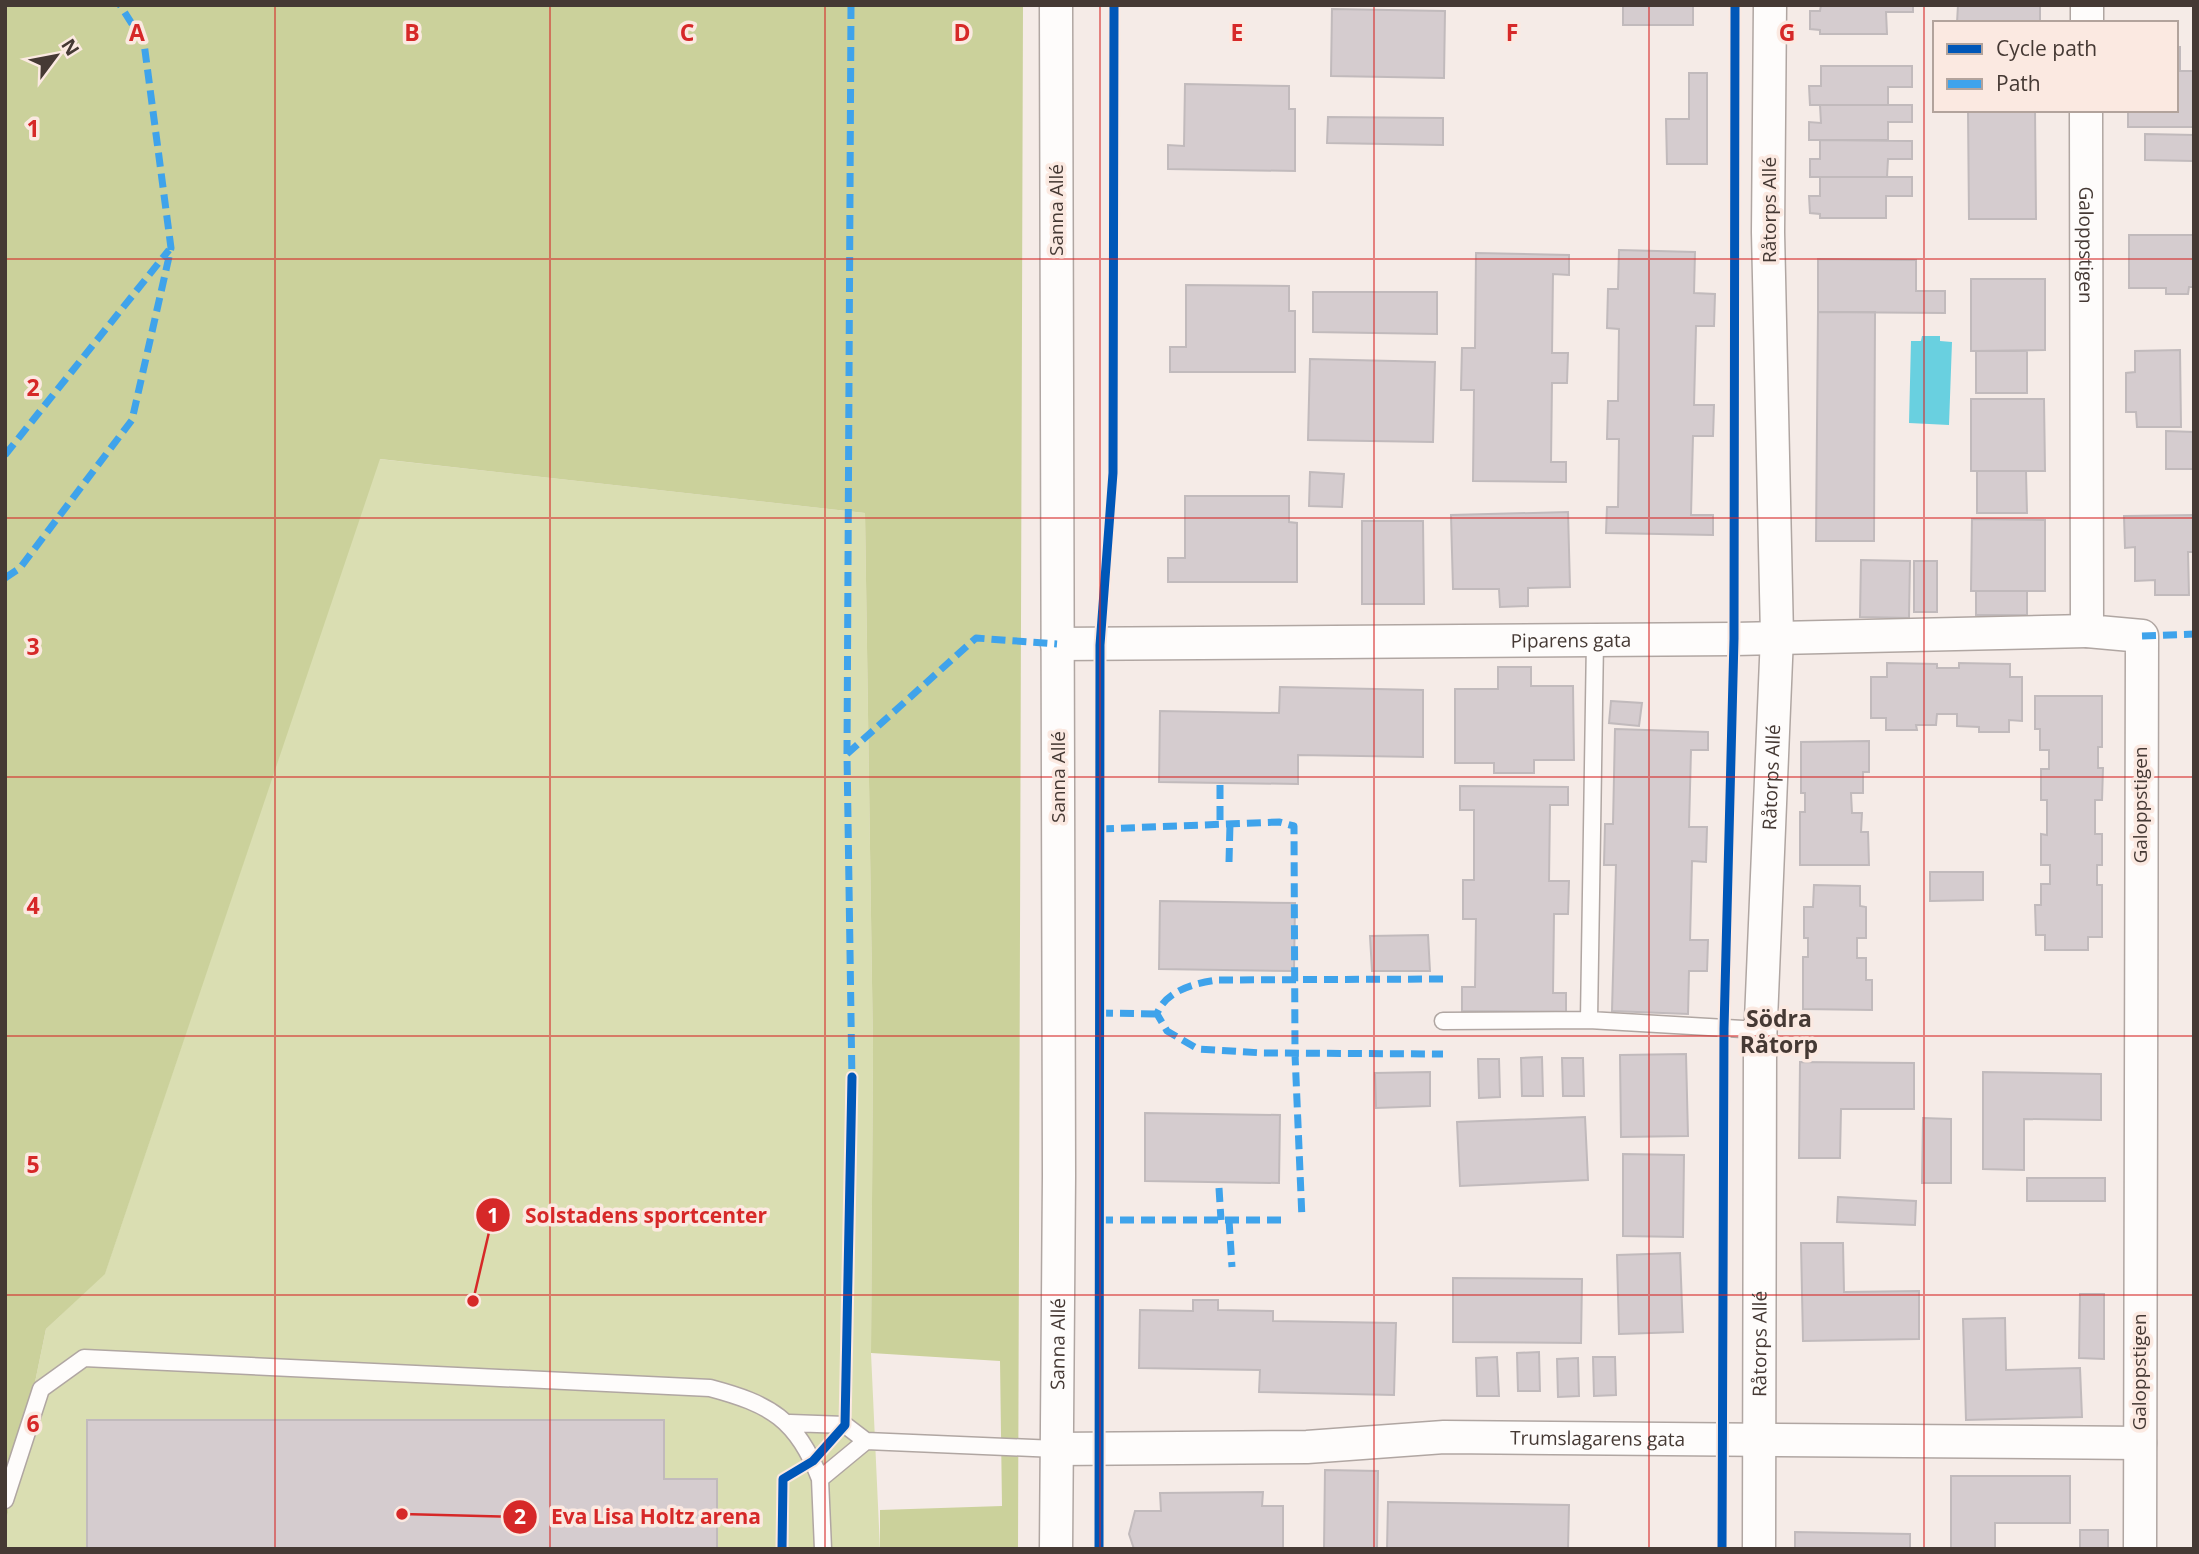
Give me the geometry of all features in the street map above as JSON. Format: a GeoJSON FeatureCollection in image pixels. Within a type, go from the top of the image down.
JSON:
{"type":"FeatureCollection","features":[{"type":"Feature","properties":{"kind":"street","name":"Sanna Allé"},"geometry":{"type":"LineString","coordinates":[[1056,5],[1059,1176],[1056,1549]]}},
{"type":"Feature","properties":{"kind":"street","name":"Råtorps Allé"},"geometry":{"type":"LineString","coordinates":[[1759,1549],[1760,1030],[1777,636],[1768,232],[1770,5]]}},
{"type":"Feature","properties":{"kind":"street","name":"Galoppstigen"},"geometry":{"type":"LineString","coordinates":[[2086,112],[2087,631],[2141,636],[2140,1549]]}},
{"type":"Feature","properties":{"kind":"street","name":"Piparens gata"},"geometry":{"type":"LineString","coordinates":[[1057,644],[1306,643],[1442,639],[1595,640],[2087,631]]}},
{"type":"Feature","properties":{"kind":"street","name":"Trumslagarens gata"},"geometry":{"type":"LineString","coordinates":[[1056,1449],[1307,1447],[1444,1437],[2140,1443]]}},
{"type":"Feature","properties":{"kind":"lane"},"geometry":{"type":"LineString","coordinates":[[1589,1020],[1595,640]]}},
{"type":"Feature","properties":{"kind":"lane"},"geometry":{"type":"LineString","coordinates":[[1443,1021],[1589,1020],[1760,1030]]}},
{"type":"Feature","properties":{"kind":"lane"},"geometry":{"type":"LineString","coordinates":[[5,1500],[41,1389],[84,1358],[710,1388],[750,1399],[790,1423],[813,1461],[820,1479],[823,1549]]}},
{"type":"Feature","properties":{"kind":"lane"},"geometry":{"type":"LineString","coordinates":[[790,1423],[845,1425],[866,1441],[1056,1449]]}},
{"type":"Feature","properties":{"kind":"lane"},"geometry":{"type":"LineString","coordinates":[[820,1479],[866,1441]]}},
{"type":"Feature","properties":{"kind":"green space"},"geometry":{"type":"Polygon","coordinates":[[[5,5],[1023,5],[1018,1549],[880,1549],[880,1510],[1002,1506],[1000,1361],[871,1353],[873,1049],[865,513],[380,459],[105,1274],[46,1329],[5,1527],[5,5]]]}},
{"type":"Feature","properties":{"kind":"green space"},"geometry":{"type":"Polygon","coordinates":[[[379,459],[865,513],[873,1049],[871,1353],[880,1549],[5,1549],[5,1527],[46,1329],[105,1273],[379,459]]]}},
{"type":"Feature","properties":{"kind":"water"},"geometry":{"type":"Polygon","coordinates":[[[1922,336],[1940,336],[1940,341],[1952,342],[1949,425],[1909,423],[1911,341],[1921,341],[1922,336]]]}},
{"type":"Feature","properties":{"kind":"building"},"geometry":{"type":"Polygon","coordinates":[[[1623,5],[1693,5],[1693,25],[1623,25],[1623,5]]]}},
{"type":"Feature","properties":{"kind":"building"},"geometry":{"type":"Polygon","coordinates":[[[1821,5],[1913,5],[1913,12],[1886,12],[1887,34],[1820,34],[1820,30],[1810,29],[1810,11],[1820,11],[1821,5]]]}},
{"type":"Feature","properties":{"kind":"building"},"geometry":{"type":"Polygon","coordinates":[[[1958,5],[2040,5],[2040,21],[1957,21],[1958,5]]]}},
{"type":"Feature","properties":{"kind":"building"},"geometry":{"type":"Polygon","coordinates":[[[1332,9],[1445,11],[1444,78],[1331,76],[1332,9]]]}},
{"type":"Feature","properties":{"kind":"building"},"geometry":{"type":"Polygon","coordinates":[[[2180,47],[2180,71],[2194,71],[2194,127],[2128,127],[2128,112],[2178,112],[2180,47]]]}},
{"type":"Feature","properties":{"kind":"building"},"geometry":{"type":"Polygon","coordinates":[[[1821,66],[1912,66],[1912,87],[1888,87],[1888,105],[1810,105],[1809,86],[1821,86],[1821,66]]]}},
{"type":"Feature","properties":{"kind":"building"},"geometry":{"type":"Polygon","coordinates":[[[1689,73],[1707,73],[1707,164],[1667,164],[1666,119],[1689,119],[1689,73]]]}},
{"type":"Feature","properties":{"kind":"building"},"geometry":{"type":"Polygon","coordinates":[[[1185,84],[1289,86],[1289,109],[1295,109],[1295,171],[1168,169],[1168,145],[1184,146],[1185,84]]]}},
{"type":"Feature","properties":{"kind":"building"},"geometry":{"type":"Polygon","coordinates":[[[1820,105],[1912,105],[1912,122],[1888,122],[1888,140],[1809,140],[1809,122],[1821,123],[1820,105]]]}},
{"type":"Feature","properties":{"kind":"building"},"geometry":{"type":"Polygon","coordinates":[[[1968,112],[2035,112],[2036,219],[1969,219],[1968,112]]]}},
{"type":"Feature","properties":{"kind":"building"},"geometry":{"type":"Polygon","coordinates":[[[1328,117],[1443,118],[1443,145],[1327,143],[1328,117]]]}},
{"type":"Feature","properties":{"kind":"building"},"geometry":{"type":"Polygon","coordinates":[[[2145,134],[2194,135],[2193,161],[2145,160],[2145,134]]]}},
{"type":"Feature","properties":{"kind":"building"},"geometry":{"type":"Polygon","coordinates":[[[1820,140],[1912,141],[1912,159],[1888,159],[1887,177],[1810,177],[1810,159],[1820,159],[1820,140]]]}},
{"type":"Feature","properties":{"kind":"building"},"geometry":{"type":"Polygon","coordinates":[[[1820,177],[1912,177],[1912,196],[1886,196],[1886,218],[1820,218],[1820,214],[1810,213],[1809,196],[1820,196],[1820,177]]]}},
{"type":"Feature","properties":{"kind":"building"},"geometry":{"type":"Polygon","coordinates":[[[2129,235],[2194,235],[2194,287],[2189,287],[2188,294],[2166,294],[2166,288],[2129,288],[2129,235]]]}},
{"type":"Feature","properties":{"kind":"building"},"geometry":{"type":"Polygon","coordinates":[[[1619,250],[1695,252],[1694,293],[1715,294],[1714,326],[1696,326],[1694,405],[1714,405],[1713,436],[1693,436],[1691,515],[1713,515],[1713,535],[1606,533],[1607,507],[1618,507],[1619,439],[1607,439],[1608,401],[1618,401],[1619,329],[1607,328],[1608,289],[1618,289],[1619,250]]]}},
{"type":"Feature","properties":{"kind":"building"},"geometry":{"type":"Polygon","coordinates":[[[1476,253],[1569,255],[1569,275],[1553,274],[1552,353],[1568,353],[1567,383],[1552,383],[1551,462],[1566,462],[1566,482],[1473,481],[1474,390],[1461,390],[1462,348],[1475,348],[1476,253]]]}},
{"type":"Feature","properties":{"kind":"building"},"geometry":{"type":"Polygon","coordinates":[[[1818,259],[1916,260],[1916,291],[1945,291],[1945,313],[1818,312],[1818,259]]]}},
{"type":"Feature","properties":{"kind":"building"},"geometry":{"type":"Polygon","coordinates":[[[1971,279],[2045,279],[2045,350],[1971,351],[1971,279]]]}},
{"type":"Feature","properties":{"kind":"building"},"geometry":{"type":"Polygon","coordinates":[[[1186,285],[1289,286],[1289,311],[1295,311],[1295,372],[1170,372],[1170,347],[1186,347],[1186,285]]]}},
{"type":"Feature","properties":{"kind":"building"},"geometry":{"type":"Polygon","coordinates":[[[1313,292],[1437,292],[1437,334],[1313,332],[1313,292]]]}},
{"type":"Feature","properties":{"kind":"building"},"geometry":{"type":"Polygon","coordinates":[[[1818,312],[1875,312],[1874,541],[1816,541],[1818,312]]]}},
{"type":"Feature","properties":{"kind":"building"},"geometry":{"type":"Polygon","coordinates":[[[2180,350],[2181,427],[2137,427],[2136,412],[2126,412],[2126,373],[2135,372],[2135,351],[2180,350]]]}},
{"type":"Feature","properties":{"kind":"building"},"geometry":{"type":"Polygon","coordinates":[[[1976,351],[2027,351],[2027,393],[1976,393],[1976,351]]]}},
{"type":"Feature","properties":{"kind":"building"},"geometry":{"type":"Polygon","coordinates":[[[1310,359],[1435,362],[1433,442],[1308,440],[1310,359]]]}},
{"type":"Feature","properties":{"kind":"building"},"geometry":{"type":"Polygon","coordinates":[[[1971,399],[2044,399],[2045,471],[1971,471],[1971,399]]]}},
{"type":"Feature","properties":{"kind":"building"},"geometry":{"type":"Polygon","coordinates":[[[2166,431],[2194,432],[2194,469],[2166,469],[2166,431]]]}},
{"type":"Feature","properties":{"kind":"building"},"geometry":{"type":"Polygon","coordinates":[[[1977,471],[2026,471],[2027,513],[1977,513],[1977,471]]]}},
{"type":"Feature","properties":{"kind":"building"},"geometry":{"type":"Polygon","coordinates":[[[1310,472],[1344,474],[1342,507],[1309,506],[1310,472]]]}},
{"type":"Feature","properties":{"kind":"building"},"geometry":{"type":"Polygon","coordinates":[[[1185,496],[1289,496],[1289,522],[1297,523],[1297,582],[1168,582],[1168,558],[1185,558],[1185,496]]]}},
{"type":"Feature","properties":{"kind":"building"},"geometry":{"type":"Polygon","coordinates":[[[1568,512],[1570,587],[1528,588],[1528,606],[1500,607],[1499,589],[1453,589],[1451,515],[1568,512]]]}},
{"type":"Feature","properties":{"kind":"building"},"geometry":{"type":"Polygon","coordinates":[[[2194,515],[2194,552],[2188,552],[2189,595],[2155,595],[2155,580],[2135,581],[2135,547],[2125,548],[2124,516],[2194,515]]]}},
{"type":"Feature","properties":{"kind":"building"},"geometry":{"type":"Polygon","coordinates":[[[1972,519],[2045,520],[2045,591],[1971,591],[1972,519]]]}},
{"type":"Feature","properties":{"kind":"building"},"geometry":{"type":"Polygon","coordinates":[[[1362,521],[1423,521],[1424,604],[1362,604],[1362,521]]]}},
{"type":"Feature","properties":{"kind":"building"},"geometry":{"type":"Polygon","coordinates":[[[1861,560],[1910,561],[1909,618],[1860,617],[1861,560]]]}},
{"type":"Feature","properties":{"kind":"building"},"geometry":{"type":"Polygon","coordinates":[[[1914,561],[1937,561],[1937,612],[1914,612],[1914,561]]]}},
{"type":"Feature","properties":{"kind":"building"},"geometry":{"type":"Polygon","coordinates":[[[1976,591],[2027,591],[2027,615],[1976,615],[1976,591]]]}},
{"type":"Feature","properties":{"kind":"building"},"geometry":{"type":"Polygon","coordinates":[[[1887,663],[1937,664],[1937,668],[1959,668],[1959,663],[2010,664],[2010,677],[2022,677],[2022,721],[2009,720],[2009,732],[1979,732],[1979,727],[1957,726],[1957,714],[1937,714],[1936,725],[1916,725],[1917,730],[1886,730],[1886,718],[1871,718],[1871,677],[1887,677],[1887,663]]]}},
{"type":"Feature","properties":{"kind":"building"},"geometry":{"type":"Polygon","coordinates":[[[1498,667],[1531,667],[1531,686],[1573,686],[1574,760],[1534,760],[1534,773],[1494,773],[1494,763],[1455,763],[1455,689],[1498,689],[1498,667]]]}},
{"type":"Feature","properties":{"kind":"building"},"geometry":{"type":"Polygon","coordinates":[[[1280,687],[1423,690],[1423,757],[1298,755],[1298,784],[1159,782],[1160,711],[1279,713],[1280,687]]]}},
{"type":"Feature","properties":{"kind":"building"},"geometry":{"type":"Polygon","coordinates":[[[2035,696],[2102,696],[2102,747],[2098,747],[2098,768],[2103,768],[2102,800],[2095,800],[2095,834],[2102,834],[2102,865],[2097,865],[2097,885],[2102,885],[2102,937],[2088,937],[2088,950],[2045,950],[2045,935],[2036,935],[2035,905],[2041,905],[2041,884],[2050,884],[2050,865],[2041,865],[2041,834],[2047,835],[2047,800],[2041,800],[2041,769],[2049,769],[2049,750],[2040,750],[2040,729],[2035,729],[2035,696]]]}},
{"type":"Feature","properties":{"kind":"building"},"geometry":{"type":"Polygon","coordinates":[[[1611,701],[1642,703],[1639,726],[1609,723],[1611,701]]]}},
{"type":"Feature","properties":{"kind":"building"},"geometry":{"type":"Polygon","coordinates":[[[1615,729],[1708,732],[1708,750],[1691,750],[1689,827],[1707,827],[1706,862],[1692,861],[1690,940],[1708,940],[1707,971],[1689,971],[1688,1014],[1612,1011],[1616,865],[1604,865],[1605,824],[1613,824],[1615,729]]]}},
{"type":"Feature","properties":{"kind":"building"},"geometry":{"type":"Polygon","coordinates":[[[1869,741],[1869,772],[1863,772],[1863,793],[1851,793],[1852,813],[1862,813],[1861,832],[1868,832],[1869,865],[1800,865],[1800,812],[1805,812],[1805,793],[1801,793],[1801,742],[1869,741]]]}},
{"type":"Feature","properties":{"kind":"building"},"geometry":{"type":"Polygon","coordinates":[[[1460,786],[1568,787],[1568,805],[1550,805],[1549,881],[1569,881],[1568,914],[1554,914],[1553,993],[1566,993],[1566,1012],[1462,1011],[1462,987],[1475,987],[1476,919],[1463,919],[1463,880],[1474,880],[1474,810],[1460,810],[1460,786]]]}},
{"type":"Feature","properties":{"kind":"building"},"geometry":{"type":"Polygon","coordinates":[[[1930,872],[1983,872],[1983,900],[1930,901],[1930,872]]]}},
{"type":"Feature","properties":{"kind":"building"},"geometry":{"type":"Polygon","coordinates":[[[1814,885],[1860,886],[1860,906],[1866,907],[1866,938],[1857,938],[1857,958],[1866,958],[1866,980],[1872,980],[1872,1010],[1803,1009],[1803,957],[1808,957],[1808,938],[1804,938],[1804,907],[1813,907],[1814,885]]]}},
{"type":"Feature","properties":{"kind":"building"},"geometry":{"type":"Polygon","coordinates":[[[1160,901],[1295,903],[1294,971],[1159,969],[1160,901]]]}},
{"type":"Feature","properties":{"kind":"building"},"geometry":{"type":"Polygon","coordinates":[[[1428,935],[1430,971],[1372,971],[1370,936],[1428,935]]]}},
{"type":"Feature","properties":{"kind":"building"},"geometry":{"type":"Polygon","coordinates":[[[1686,1054],[1688,1136],[1621,1137],[1620,1055],[1686,1054]]]}},
{"type":"Feature","properties":{"kind":"building"},"geometry":{"type":"Polygon","coordinates":[[[1542,1057],[1543,1096],[1522,1096],[1521,1058],[1542,1057]]]}},
{"type":"Feature","properties":{"kind":"building"},"geometry":{"type":"Polygon","coordinates":[[[1562,1058],[1583,1058],[1584,1096],[1563,1096],[1562,1058]]]}},
{"type":"Feature","properties":{"kind":"building"},"geometry":{"type":"Polygon","coordinates":[[[1478,1059],[1499,1059],[1500,1097],[1479,1098],[1478,1059]]]}},
{"type":"Feature","properties":{"kind":"building"},"geometry":{"type":"Polygon","coordinates":[[[1800,1062],[1914,1063],[1914,1109],[1841,1109],[1840,1158],[1799,1158],[1800,1062]]]}},
{"type":"Feature","properties":{"kind":"building"},"geometry":{"type":"Polygon","coordinates":[[[1430,1072],[1430,1106],[1376,1108],[1375,1073],[1430,1072]]]}},
{"type":"Feature","properties":{"kind":"building"},"geometry":{"type":"Polygon","coordinates":[[[1983,1072],[2101,1074],[2101,1120],[2024,1119],[2024,1170],[1983,1169],[1983,1072]]]}},
{"type":"Feature","properties":{"kind":"building"},"geometry":{"type":"Polygon","coordinates":[[[1145,1113],[1280,1115],[1279,1183],[1145,1181],[1145,1113]]]}},
{"type":"Feature","properties":{"kind":"building"},"geometry":{"type":"Polygon","coordinates":[[[1585,1117],[1588,1180],[1460,1186],[1457,1122],[1585,1117]]]}},
{"type":"Feature","properties":{"kind":"building"},"geometry":{"type":"Polygon","coordinates":[[[1923,1118],[1951,1119],[1951,1183],[1922,1183],[1923,1118]]]}},
{"type":"Feature","properties":{"kind":"building"},"geometry":{"type":"Polygon","coordinates":[[[1623,1154],[1684,1155],[1683,1237],[1623,1236],[1623,1154]]]}},
{"type":"Feature","properties":{"kind":"building"},"geometry":{"type":"Polygon","coordinates":[[[2027,1178],[2105,1178],[2105,1201],[2027,1201],[2027,1178]]]}},
{"type":"Feature","properties":{"kind":"building"},"geometry":{"type":"Polygon","coordinates":[[[1838,1197],[1916,1201],[1915,1225],[1837,1222],[1838,1197]]]}},
{"type":"Feature","properties":{"kind":"building"},"geometry":{"type":"Polygon","coordinates":[[[1801,1243],[1843,1243],[1844,1292],[1919,1291],[1919,1339],[1803,1341],[1801,1243]]]}},
{"type":"Feature","properties":{"kind":"building"},"geometry":{"type":"Polygon","coordinates":[[[1680,1253],[1683,1332],[1619,1334],[1617,1255],[1680,1253]]]}},
{"type":"Feature","properties":{"kind":"building"},"geometry":{"type":"Polygon","coordinates":[[[1453,1278],[1582,1279],[1581,1343],[1453,1342],[1453,1278]]]}},
{"type":"Feature","properties":{"kind":"building"},"geometry":{"type":"Polygon","coordinates":[[[2080,1294],[2104,1294],[2104,1359],[2079,1358],[2080,1294]]]}},
{"type":"Feature","properties":{"kind":"building"},"geometry":{"type":"Polygon","coordinates":[[[1193,1300],[1218,1300],[1218,1310],[1273,1311],[1273,1321],[1396,1323],[1394,1395],[1259,1392],[1260,1370],[1139,1368],[1140,1310],[1193,1311],[1193,1300]]]}},
{"type":"Feature","properties":{"kind":"building"},"geometry":{"type":"Polygon","coordinates":[[[2005,1318],[2006,1370],[2080,1368],[2082,1417],[1966,1420],[1963,1319],[2005,1318]]]}},
{"type":"Feature","properties":{"kind":"building"},"geometry":{"type":"Polygon","coordinates":[[[1539,1352],[1540,1391],[1518,1391],[1517,1353],[1539,1352]]]}},
{"type":"Feature","properties":{"kind":"building"},"geometry":{"type":"Polygon","coordinates":[[[1497,1357],[1499,1396],[1477,1396],[1476,1358],[1497,1357]]]}},
{"type":"Feature","properties":{"kind":"building"},"geometry":{"type":"Polygon","coordinates":[[[1593,1357],[1615,1357],[1616,1395],[1594,1396],[1593,1357]]]}},
{"type":"Feature","properties":{"kind":"building"},"geometry":{"type":"Polygon","coordinates":[[[1578,1358],[1579,1396],[1558,1397],[1557,1359],[1578,1358]]]}},
{"type":"Feature","properties":{"kind":"building"},"geometry":{"type":"Polygon","coordinates":[[[87,1420],[664,1420],[664,1479],[717,1479],[717,1549],[87,1549],[87,1420]]]}},
{"type":"Feature","properties":{"kind":"building"},"geometry":{"type":"Polygon","coordinates":[[[1325,1470],[1378,1471],[1377,1549],[1324,1549],[1325,1470]]]}},
{"type":"Feature","properties":{"kind":"building"},"geometry":{"type":"Polygon","coordinates":[[[1951,1476],[2070,1476],[2070,1523],[1995,1523],[1995,1549],[1951,1549],[1951,1476]]]}},
{"type":"Feature","properties":{"kind":"building"},"geometry":{"type":"Polygon","coordinates":[[[1263,1492],[1262,1506],[1283,1506],[1283,1549],[1134,1549],[1129,1534],[1135,1511],[1161,1511],[1160,1493],[1263,1492]]]}},
{"type":"Feature","properties":{"kind":"building"},"geometry":{"type":"Polygon","coordinates":[[[1388,1502],[1569,1505],[1568,1549],[1387,1549],[1388,1502]]]}},
{"type":"Feature","properties":{"kind":"building"},"geometry":{"type":"Polygon","coordinates":[[[2080,1530],[2108,1530],[2108,1549],[2080,1549],[2080,1530]]]}},
{"type":"Feature","properties":{"kind":"building"},"geometry":{"type":"Polygon","coordinates":[[[1795,1532],[1910,1534],[1910,1549],[1795,1549],[1795,1532]]]}},
{"type":"Feature","properties":{"kind":"marked path"},"geometry":{"type":"LineString","coordinates":[[5,578],[20,568],[132,420],[171,248],[144,43],[120,5]]}},
{"type":"Feature","properties":{"kind":"marked path"},"geometry":{"type":"LineString","coordinates":[[851,5],[847,754],[852,1083]]}},
{"type":"Feature","properties":{"kind":"marked path"},"geometry":{"type":"LineString","coordinates":[[5,455],[169,250]]}},
{"type":"Feature","properties":{"kind":"marked path"},"geometry":{"type":"LineString","coordinates":[[2142,636],[2194,634]]}},
{"type":"Feature","properties":{"kind":"marked path"},"geometry":{"type":"LineString","coordinates":[[847,754],[976,638],[1057,644]]}},
{"type":"Feature","properties":{"kind":"marked path"},"geometry":{"type":"LineString","coordinates":[[1220,785],[1220,825]]}},
{"type":"Feature","properties":{"kind":"marked path"},"geometry":{"type":"LineString","coordinates":[[1100,829],[1279,822],[1294,826],[1295,1054],[1302,1219]]}},
{"type":"Feature","properties":{"kind":"marked path"},"geometry":{"type":"LineString","coordinates":[[1229,862],[1230,824]]}},
{"type":"Feature","properties":{"kind":"marked path"},"geometry":{"type":"LineString","coordinates":[[1443,979],[1217,980],[1199,983],[1174,994],[1161,1006],[1157,1014],[1167,1031],[1198,1049],[1263,1053],[1443,1054]]}},
{"type":"Feature","properties":{"kind":"marked path"},"geometry":{"type":"LineString","coordinates":[[1099,1013],[1157,1014]]}},
{"type":"Feature","properties":{"kind":"marked path"},"geometry":{"type":"LineString","coordinates":[[1219,1188],[1221,1220]]}},
{"type":"Feature","properties":{"kind":"marked path"},"geometry":{"type":"LineString","coordinates":[[1099,1220],[1284,1220]]}},
{"type":"Feature","properties":{"kind":"marked path"},"geometry":{"type":"LineString","coordinates":[[1229,1220],[1232,1267]]}},
{"type":"Feature","properties":{"kind":"cycle path"},"geometry":{"type":"LineString","coordinates":[[1099,1549],[1100,645],[1113,473],[1114,5]]}},
{"type":"Feature","properties":{"kind":"cycle path"},"geometry":{"type":"LineString","coordinates":[[1722,1549],[1724,1029],[1734,639],[1735,5]]}},
{"type":"Feature","properties":{"kind":"cycle path"},"geometry":{"type":"LineString","coordinates":[[782,1549],[783,1479],[813,1461],[845,1425],[852,1077]]}},
{"type":"Feature","properties":{"kind":"place","name":"Solstadens sportcenter"},"geometry":{"type":"Point","coordinates":[473,1301]}},
{"type":"Feature","properties":{"kind":"place","name":"Eva Lisa Holtz arena"},"geometry":{"type":"Point","coordinates":[402,1514]}},
{"type":"Feature","properties":{"kind":"district","name":"Södra Råtorp"},"geometry":{"type":"Point","coordinates":[1779,1032]}}]}
